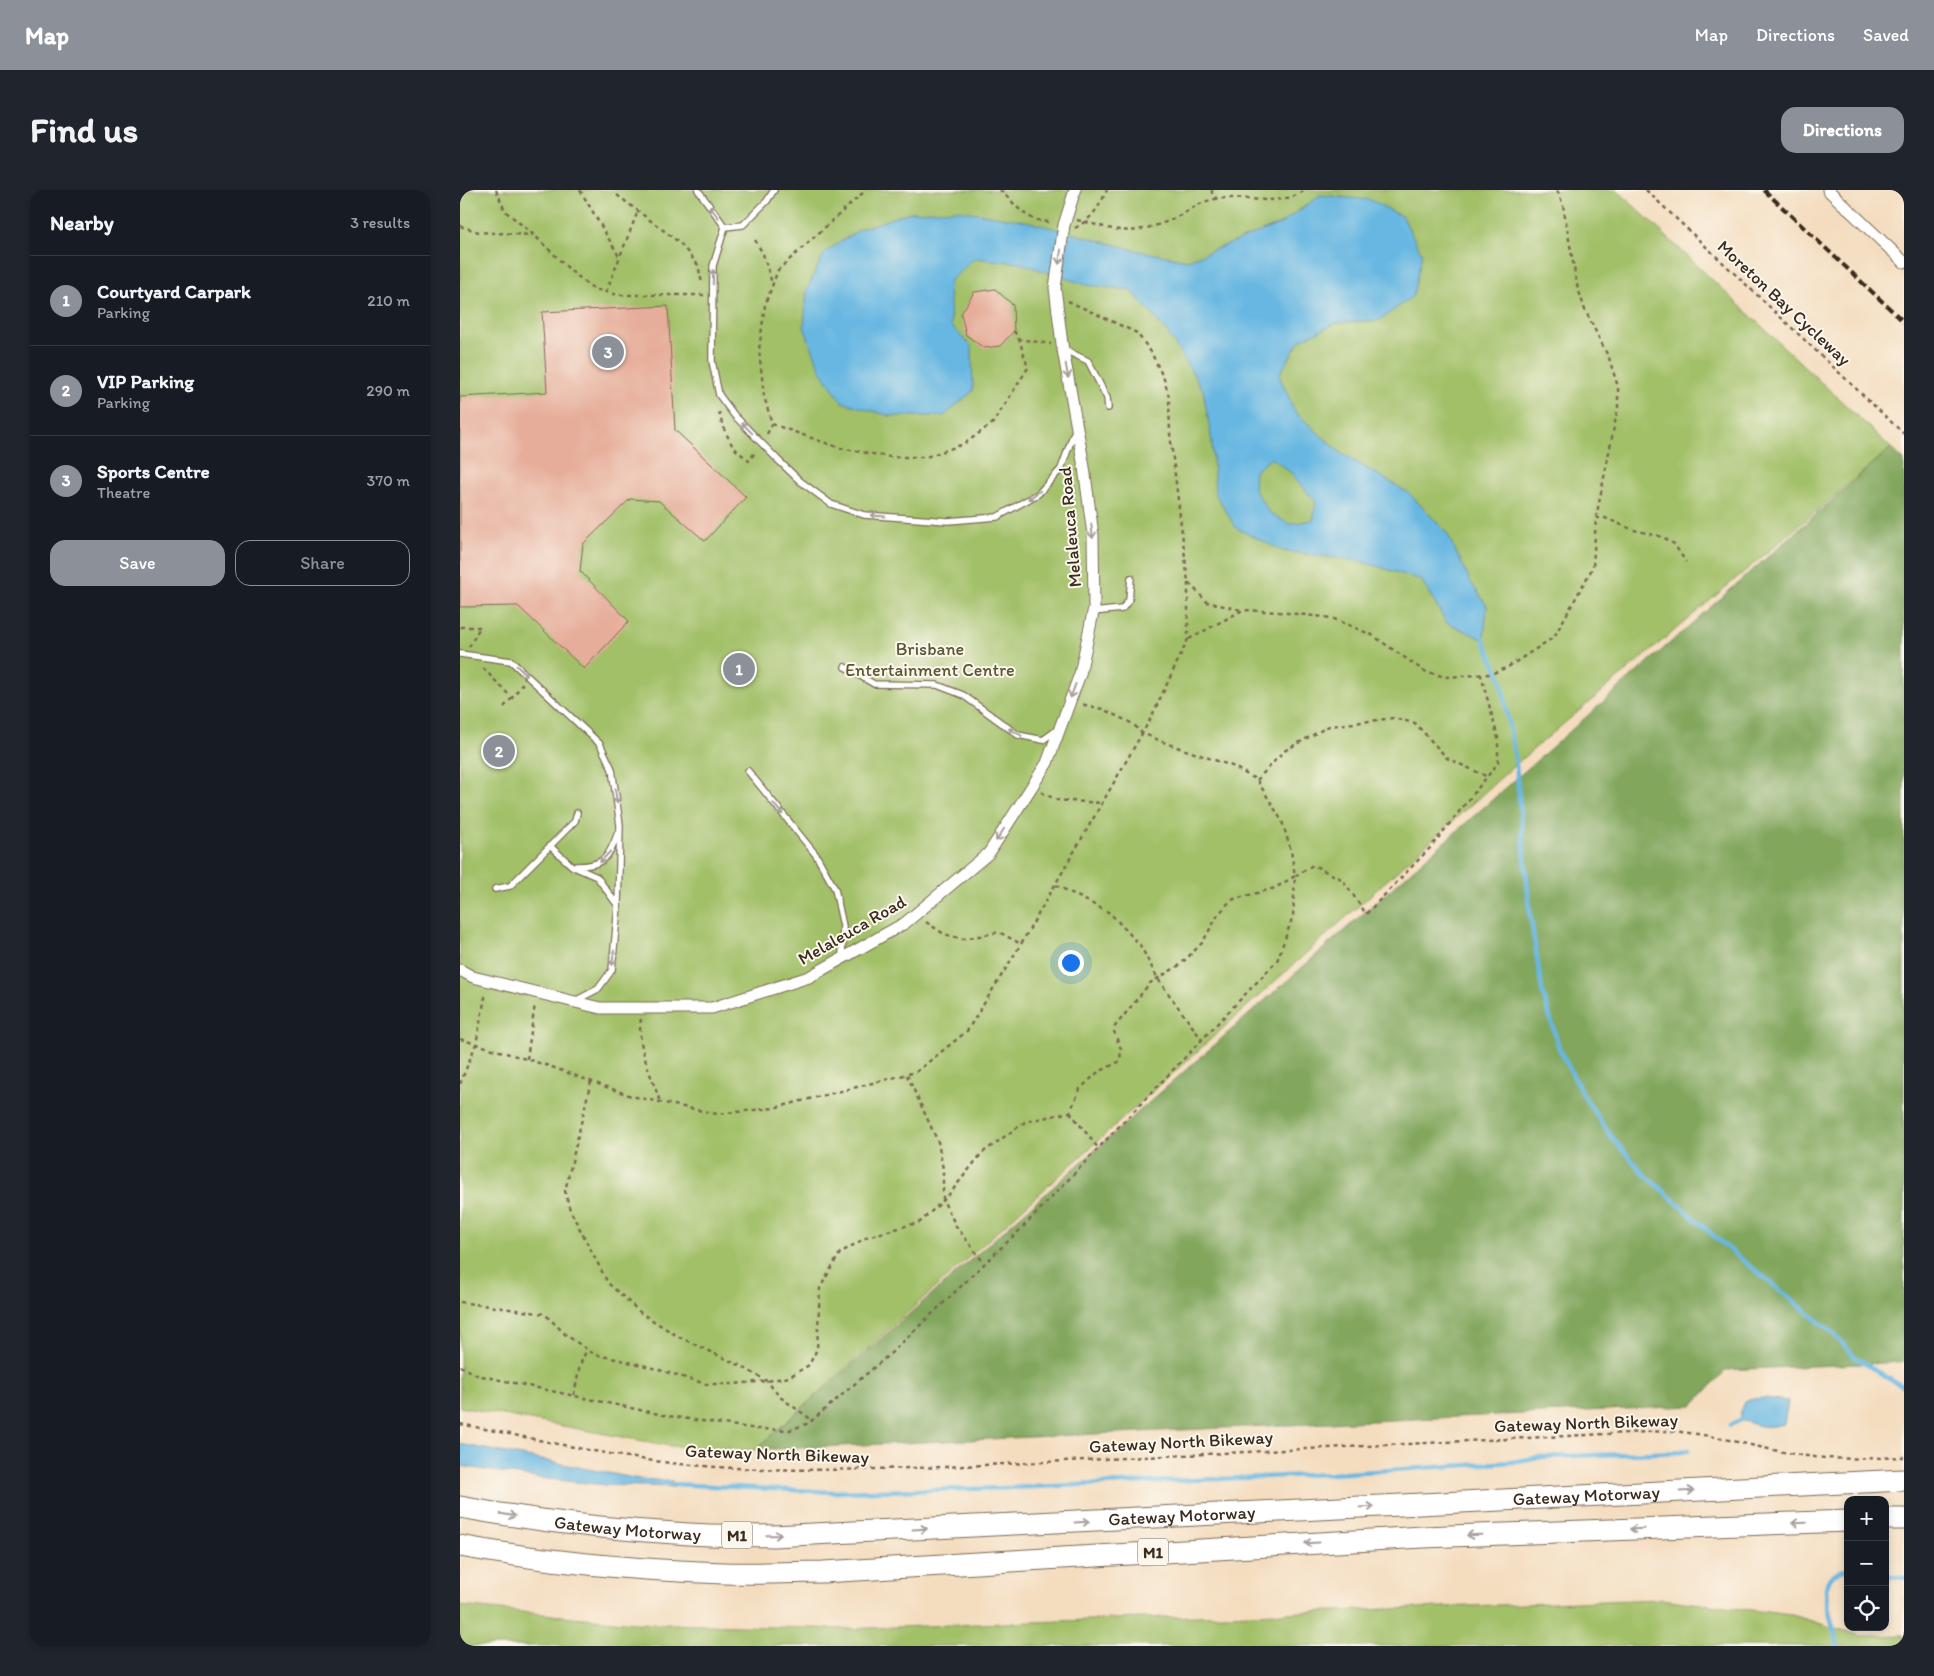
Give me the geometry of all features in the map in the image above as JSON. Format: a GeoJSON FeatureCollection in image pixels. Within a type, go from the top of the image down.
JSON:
{"type":"FeatureCollection","features":[{"type":"Feature","properties":{"kind":"highway","name":"Gateway Motorway"},"geometry":{"type":"LineString","coordinates":[[460,1507],[525,1519],[603,1528],[690,1534],[773,1536],[1904,1480]]}},
{"type":"Feature","properties":{"kind":"highway"},"geometry":{"type":"LineString","coordinates":[[1889,1519],[1904,1519]]}},
{"type":"Feature","properties":{"kind":"highway","name":"Gateway Motorway"},"geometry":{"type":"LineString","coordinates":[[460,1546],[510,1555],[610,1567],[725,1573],[823,1572],[1423,1537],[1844,1521]]}},
{"type":"Feature","properties":{"kind":"street"},"geometry":{"type":"LineString","coordinates":[[1069,225],[1075,190]]}},
{"type":"Feature","properties":{"kind":"street"},"geometry":{"type":"LineString","coordinates":[[1828,190],[1904,262]]}},
{"type":"Feature","properties":{"kind":"street","name":"Melaleuca Road"},"geometry":{"type":"LineString","coordinates":[[460,972],[600,1008],[712,1008],[809,978],[905,923],[989,853],[1047,763],[1080,674],[1093,612],[1093,534],[1062,346],[1058,293],[1069,225]]}},
{"type":"Feature","properties":{"kind":"lane"},"geometry":{"type":"LineString","coordinates":[[698,190],[726,227]]}},
{"type":"Feature","properties":{"kind":"lane"},"geometry":{"type":"LineString","coordinates":[[726,227],[743,224],[767,201],[774,190]]}},
{"type":"Feature","properties":{"kind":"lane"},"geometry":{"type":"LineString","coordinates":[[726,227],[714,266],[712,361],[718,395],[734,415],[800,482],[831,504],[873,515],[948,520],[997,517],[1038,494],[1060,469],[1076,425]]}},
{"type":"Feature","properties":{"kind":"lane"},"geometry":{"type":"LineString","coordinates":[[1062,346],[1088,361],[1107,398],[1108,408]]}},
{"type":"Feature","properties":{"kind":"lane"},"geometry":{"type":"LineString","coordinates":[[1093,612],[1122,609],[1129,600],[1131,578]]}},
{"type":"Feature","properties":{"kind":"lane"},"geometry":{"type":"LineString","coordinates":[[462,654],[511,661],[600,744],[612,769],[620,826],[618,906],[612,970],[598,989],[573,1001]]}},
{"type":"Feature","properties":{"kind":"lane"},"geometry":{"type":"LineString","coordinates":[[845,667],[874,684],[937,685],[963,695],[1018,735],[1043,740],[1059,729]]}},
{"type":"Feature","properties":{"kind":"lane"},"geometry":{"type":"LineString","coordinates":[[748,771],[816,856],[835,890],[843,926],[842,958]]}},
{"type":"Feature","properties":{"kind":"lane"},"geometry":{"type":"LineString","coordinates":[[495,889],[510,886],[575,822],[577,813]]}},
{"type":"Feature","properties":{"kind":"lane"},"geometry":{"type":"LineString","coordinates":[[572,866],[591,866],[601,863],[612,850],[620,826]]}},
{"type":"Feature","properties":{"kind":"lane"},"geometry":{"type":"LineString","coordinates":[[550,846],[572,866],[597,877],[618,906]]}},
{"type":"Feature","properties":{"kind":"path"},"geometry":{"type":"LineString","coordinates":[[496,190],[506,211],[571,271],[594,289],[618,296],[705,295]]}},
{"type":"Feature","properties":{"kind":"path"},"geometry":{"type":"LineString","coordinates":[[580,190],[620,258]]}},
{"type":"Feature","properties":{"kind":"path"},"geometry":{"type":"LineString","coordinates":[[767,434],[772,424],[764,396],[759,350],[765,306],[778,270],[866,190]]}},
{"type":"Feature","properties":{"kind":"path"},"geometry":{"type":"LineString","coordinates":[[1000,190],[1026,216],[1042,222],[1052,222]]}},
{"type":"Feature","properties":{"kind":"path"},"geometry":{"type":"LineString","coordinates":[[1069,225],[1087,222],[1101,203],[1107,190]]}},
{"type":"Feature","properties":{"kind":"path"},"geometry":{"type":"LineString","coordinates":[[1212,190],[1212,194],[1217,198]]}},
{"type":"Feature","properties":{"kind":"path"},"geometry":{"type":"LineString","coordinates":[[1069,225],[1087,222],[1111,229],[1136,230],[1157,225],[1178,216],[1201,202],[1217,198],[1266,200],[1286,197],[1305,190]]}},
{"type":"Feature","properties":{"kind":"path"},"geometry":{"type":"LineString","coordinates":[[1188,582],[1207,602],[1243,610],[1332,618],[1372,634],[1424,671],[1445,677],[1491,674],[1508,667],[1554,638],[1593,567],[1596,518],[1618,407],[1618,387],[1609,358],[1585,310],[1577,285],[1563,205],[1557,190]]}},
{"type":"Feature","properties":{"kind":"path","name":"Moreton Bay Cycleway"},"geometry":{"type":"LineString","coordinates":[[1646,190],[1904,434]]}},
{"type":"Feature","properties":{"kind":"path"},"geometry":{"type":"LineString","coordinates":[[617,195],[680,243],[698,265],[705,303]]}},
{"type":"Feature","properties":{"kind":"path"},"geometry":{"type":"LineString","coordinates":[[606,292],[638,211]]}},
{"type":"Feature","properties":{"kind":"path"},"geometry":{"type":"LineString","coordinates":[[460,226],[479,232],[534,235]]}},
{"type":"Feature","properties":{"kind":"path"},"geometry":{"type":"LineString","coordinates":[[755,240],[763,254],[773,284]]}},
{"type":"Feature","properties":{"kind":"path"},"geometry":{"type":"LineString","coordinates":[[460,1038],[592,1081],[631,1096],[717,1114],[774,1108],[916,1072],[967,1031],[1021,944],[1142,733],[1188,639],[1188,582],[1171,444],[1169,397],[1164,379],[1151,352],[1137,333],[1058,293]]}},
{"type":"Feature","properties":{"kind":"path"},"geometry":{"type":"LineString","coordinates":[[772,424],[840,448],[890,457],[926,457],[964,444],[993,423],[1028,368],[1019,339],[1014,331]]}},
{"type":"Feature","properties":{"kind":"path"},"geometry":{"type":"LineString","coordinates":[[1019,339],[1062,346]]}},
{"type":"Feature","properties":{"kind":"path"},"geometry":{"type":"LineString","coordinates":[[719,410],[723,427],[733,447],[749,461],[755,452]]}},
{"type":"Feature","properties":{"kind":"path"},"geometry":{"type":"LineString","coordinates":[[1596,518],[1605,518],[1634,530],[1664,537],[1674,544],[1686,562]]}},
{"type":"Feature","properties":{"kind":"path"},"geometry":{"type":"LineString","coordinates":[[1188,639],[1243,610]]}},
{"type":"Feature","properties":{"kind":"path"},"geometry":{"type":"LineString","coordinates":[[460,627],[480,627],[462,654]]}},
{"type":"Feature","properties":{"kind":"path"},"geometry":{"type":"LineString","coordinates":[[482,666],[512,698]]}},
{"type":"Feature","properties":{"kind":"path"},"geometry":{"type":"LineString","coordinates":[[1070,1112],[1080,1089],[1097,1073],[1120,1061],[1121,1050],[1113,1029],[1150,983],[1180,965],[1202,943],[1218,915],[1231,900],[1275,888],[1314,865],[1344,880],[1366,914],[1430,848],[1498,763],[1498,738],[1481,675]]}},
{"type":"Feature","properties":{"kind":"path"},"geometry":{"type":"LineString","coordinates":[[504,707],[528,676]]}},
{"type":"Feature","properties":{"kind":"path"},"geometry":{"type":"LineString","coordinates":[[460,1366],[477,1375],[668,1416],[758,1429],[790,1430],[812,1420],[891,1353],[1025,1225],[1277,961],[1293,916],[1295,876],[1291,851],[1282,821],[1257,780],[1232,766],[1142,733],[1133,724],[1102,709],[1070,701]]}},
{"type":"Feature","properties":{"kind":"path"},"geometry":{"type":"LineString","coordinates":[[1257,780],[1284,751],[1329,726],[1393,718],[1415,723],[1447,758],[1488,777]]}},
{"type":"Feature","properties":{"kind":"path"},"geometry":{"type":"LineString","coordinates":[[1031,787],[1057,800],[1102,803]]}},
{"type":"Feature","properties":{"kind":"path"},"geometry":{"type":"LineString","coordinates":[[1055,885],[1110,913],[1140,945],[1158,978],[1202,1040]]}},
{"type":"Feature","properties":{"kind":"path"},"geometry":{"type":"LineString","coordinates":[[918,912],[927,922],[944,934],[963,939],[999,932],[1021,944]]}},
{"type":"Feature","properties":{"kind":"path"},"geometry":{"type":"LineString","coordinates":[[460,1084],[476,1044],[489,980]]}},
{"type":"Feature","properties":{"kind":"path"},"geometry":{"type":"LineString","coordinates":[[527,1059],[536,992]]}},
{"type":"Feature","properties":{"kind":"path"},"geometry":{"type":"LineString","coordinates":[[643,1008],[639,1028],[660,1102]]}},
{"type":"Feature","properties":{"kind":"path"},"geometry":{"type":"LineString","coordinates":[[907,1074],[938,1142],[942,1169],[943,1200],[956,1226],[985,1264]]}},
{"type":"Feature","properties":{"kind":"path"},"geometry":{"type":"LineString","coordinates":[[592,1081],[565,1191],[570,1210],[608,1283],[641,1312],[679,1337],[741,1366],[767,1381],[780,1397],[812,1420]]}},
{"type":"Feature","properties":{"kind":"path"},"geometry":{"type":"LineString","coordinates":[[1070,1112],[1099,1148]]}},
{"type":"Feature","properties":{"kind":"path"},"geometry":{"type":"LineString","coordinates":[[460,1302],[545,1314],[566,1335],[594,1354],[646,1366],[706,1384],[733,1384],[789,1377],[809,1365],[817,1349],[820,1288],[840,1253],[867,1237],[920,1222],[943,1200],[982,1153],[1025,1122],[1070,1112]]}},
{"type":"Feature","properties":{"kind":"path"},"geometry":{"type":"LineString","coordinates":[[574,1396],[580,1365],[587,1349]]}},
{"type":"Feature","properties":{"kind":"path","name":"Gateway North Bikeway"},"geometry":{"type":"LineString","coordinates":[[460,1424],[663,1462],[809,1469],[944,1467],[1667,1431],[1703,1434],[1802,1456],[1832,1458],[1904,1457]]}},
{"type":"Feature","properties":{"kind":"green space","name":"Brisbane Entertainment Centre"},"geometry":{"type":"Polygon","coordinates":[[[460,190],[1617,190],[1891,448],[1516,764],[755,1450],[670,1446],[460,1407],[460,190]]]}},
{"type":"Feature","properties":{"kind":"green space"},"geometry":{"type":"Polygon","coordinates":[[[1891,448],[1904,460],[1904,1362],[1726,1370],[1692,1406],[755,1450],[1891,448]]]}},
{"type":"Feature","properties":{"kind":"green space"},"geometry":{"type":"Polygon","coordinates":[[[1660,1599],[1792,1615],[1861,1636],[1904,1635],[1904,1646],[460,1646],[460,1606],[634,1623],[843,1629],[1660,1599]]]}},
{"type":"Feature","properties":{"kind":"water"},"geometry":{"type":"Polygon","coordinates":[[[1320,195],[1371,200],[1403,217],[1422,254],[1413,296],[1380,320],[1337,323],[1300,340],[1279,375],[1295,412],[1341,453],[1409,493],[1447,533],[1470,581],[1487,606],[1484,640],[1446,622],[1421,580],[1360,561],[1283,551],[1236,528],[1215,493],[1212,442],[1203,390],[1167,332],[1131,290],[1086,285],[1019,263],[975,258],[949,282],[951,326],[972,347],[973,391],[944,416],[890,416],[842,402],[821,371],[804,327],[807,289],[824,253],[860,229],[910,212],[958,210],[1026,221],[1135,250],[1188,260],[1282,223],[1320,195]],[[1271,458],[1255,471],[1254,489],[1269,512],[1289,524],[1313,520],[1316,502],[1291,473],[1271,458]]]}},
{"type":"Feature","properties":{"kind":"water"},"geometry":{"type":"Polygon","coordinates":[[[1766,1398],[1788,1401],[1784,1424],[1762,1426],[1741,1420],[1743,1404],[1750,1400],[1766,1398]]]}},
{"type":"Feature","properties":{"kind":"water"},"geometry":{"type":"Polygon","coordinates":[[[460,1444],[639,1479],[672,1481],[675,1487],[606,1485],[537,1478],[460,1466],[460,1444]]]}},
{"type":"Feature","properties":{"kind":"building"},"geometry":{"type":"Polygon","coordinates":[[[995,289],[1013,305],[1014,331],[1000,346],[984,348],[966,335],[961,314],[974,292],[995,289]]]}},
{"type":"Feature","properties":{"kind":"building"},"geometry":{"type":"Polygon","coordinates":[[[668,306],[675,430],[746,497],[705,541],[659,501],[630,499],[583,544],[580,571],[629,621],[584,669],[518,606],[460,607],[460,397],[547,392],[542,312],[668,306]]]}},
{"type":"Feature","properties":{"kind":"waterway"},"geometry":{"type":"LineString","coordinates":[[1484,640],[1501,680],[1516,764],[1530,914],[1542,990],[1559,1048],[1583,1095],[1610,1135],[1642,1172],[1723,1244],[1833,1333],[1855,1357],[1904,1386]]}},
{"type":"Feature","properties":{"kind":"waterway"},"geometry":{"type":"LineString","coordinates":[[1730,1425],[1741,1420]]}},
{"type":"Feature","properties":{"kind":"waterway"},"geometry":{"type":"LineString","coordinates":[[673,1484],[833,1492],[1009,1488],[1331,1474],[1512,1462],[1541,1457],[1682,1452],[1688,1450]]}},
{"type":"Feature","properties":{"kind":"waterway"},"geometry":{"type":"LineString","coordinates":[[1838,1646],[1829,1613],[1826,1587],[1834,1574],[1844,1570]]}},
{"type":"Feature","properties":{"kind":"waterway"},"geometry":{"type":"LineString","coordinates":[[1889,1576],[1904,1578]]}},
{"type":"Feature","properties":{"kind":"railway"},"geometry":{"type":"LineString","coordinates":[[1764,190],[1904,322]]}},
{"type":"Feature","properties":{"kind":"place","name":"Sports Centre"},"geometry":{"type":"Point","coordinates":[608,352]}},
{"type":"Feature","properties":{"kind":"place","name":"Courtyard Carpark"},"geometry":{"type":"Point","coordinates":[739,669]}},
{"type":"Feature","properties":{"kind":"place","name":"VIP Parking"},"geometry":{"type":"Point","coordinates":[499,751]}}]}
